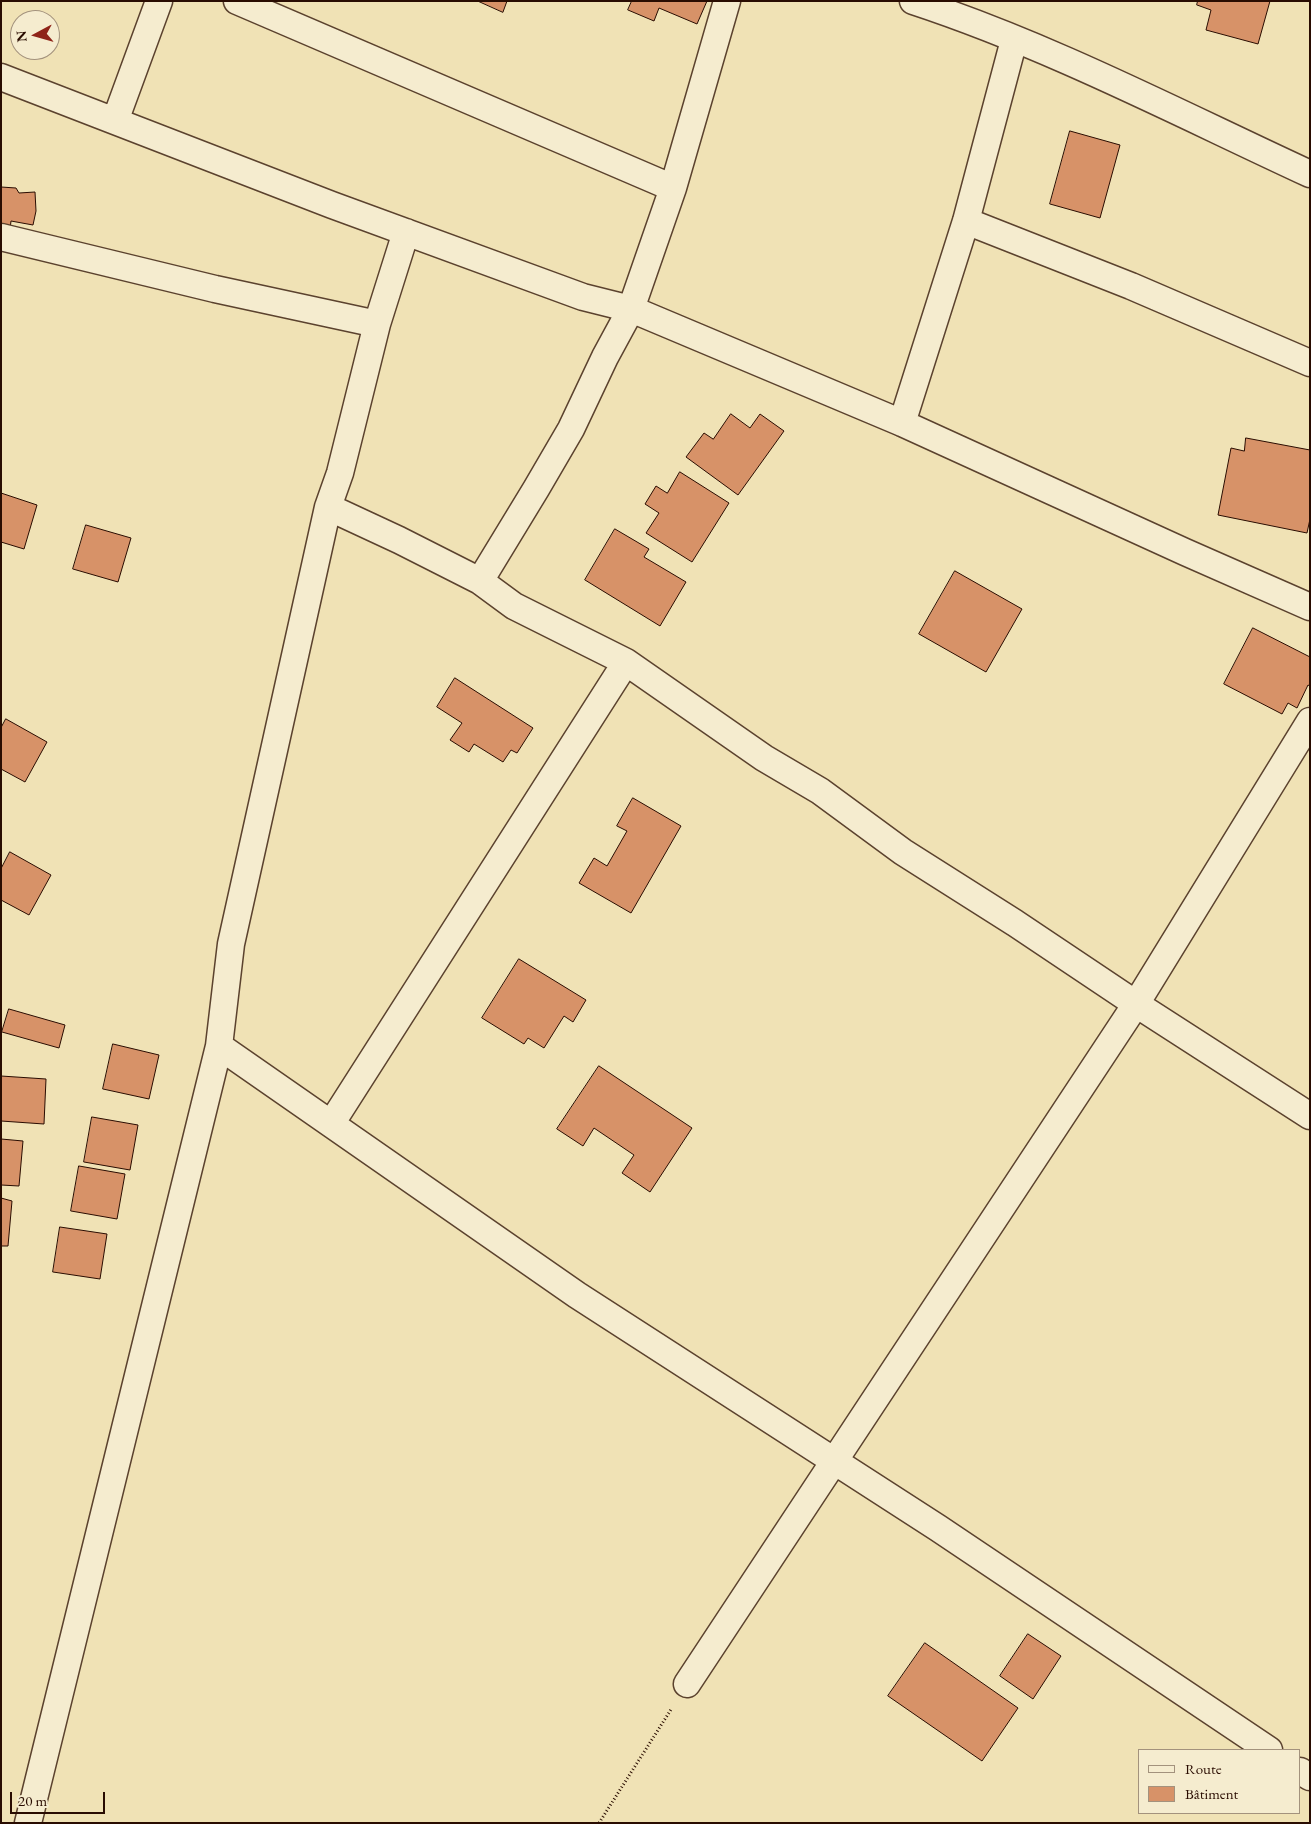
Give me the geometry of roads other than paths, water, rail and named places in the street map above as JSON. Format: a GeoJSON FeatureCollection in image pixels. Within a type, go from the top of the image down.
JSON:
{"type":"FeatureCollection","features":[{"type":"Feature","properties":{"kind":"street"},"geometry":{"type":"LineString","coordinates":[[114,121],[160,1]]}},
{"type":"Feature","properties":{"kind":"street"},"geometry":{"type":"LineString","coordinates":[[237,1],[673,188]]}},
{"type":"Feature","properties":{"kind":"street"},"geometry":{"type":"LineString","coordinates":[[480,582],[571,429],[630,309],[673,188],[727,1]]}},
{"type":"Feature","properties":{"kind":"street"},"geometry":{"type":"LineString","coordinates":[[913,1],[958,16],[1092,72],[1310,174]]}},
{"type":"Feature","properties":{"kind":"street"},"geometry":{"type":"LineString","coordinates":[[902,423],[966,222],[1014,40]]}},
{"type":"Feature","properties":{"kind":"street"},"geometry":{"type":"LineString","coordinates":[[1,77],[332,205],[583,297],[630,309],[902,423],[1310,607]]}},
{"type":"Feature","properties":{"kind":"street"},"geometry":{"type":"LineString","coordinates":[[966,222],[1131,286],[1310,364]]}},
{"type":"Feature","properties":{"kind":"street"},"geometry":{"type":"LineString","coordinates":[[28,1823],[219,1046],[231,944],[328,507],[340,473],[377,324],[406,232]]}},
{"type":"Feature","properties":{"kind":"street"},"geometry":{"type":"LineString","coordinates":[[1,236],[215,289],[377,324]]}},
{"type":"Feature","properties":{"kind":"street"},"geometry":{"type":"LineString","coordinates":[[328,507],[399,540],[480,582],[514,606],[626,662],[764,758],[820,791],[903,852],[1310,1116]]}},
{"type":"Feature","properties":{"kind":"street"},"geometry":{"type":"LineString","coordinates":[[330,1124],[626,662]]}},
{"type":"Feature","properties":{"kind":"street"},"geometry":{"type":"LineString","coordinates":[[687,1684],[1136,1004],[1310,721]]}},
{"type":"Feature","properties":{"kind":"street"},"geometry":{"type":"LineString","coordinates":[[219,1046],[577,1295],[938,1528],[1269,1749]]}}]}
